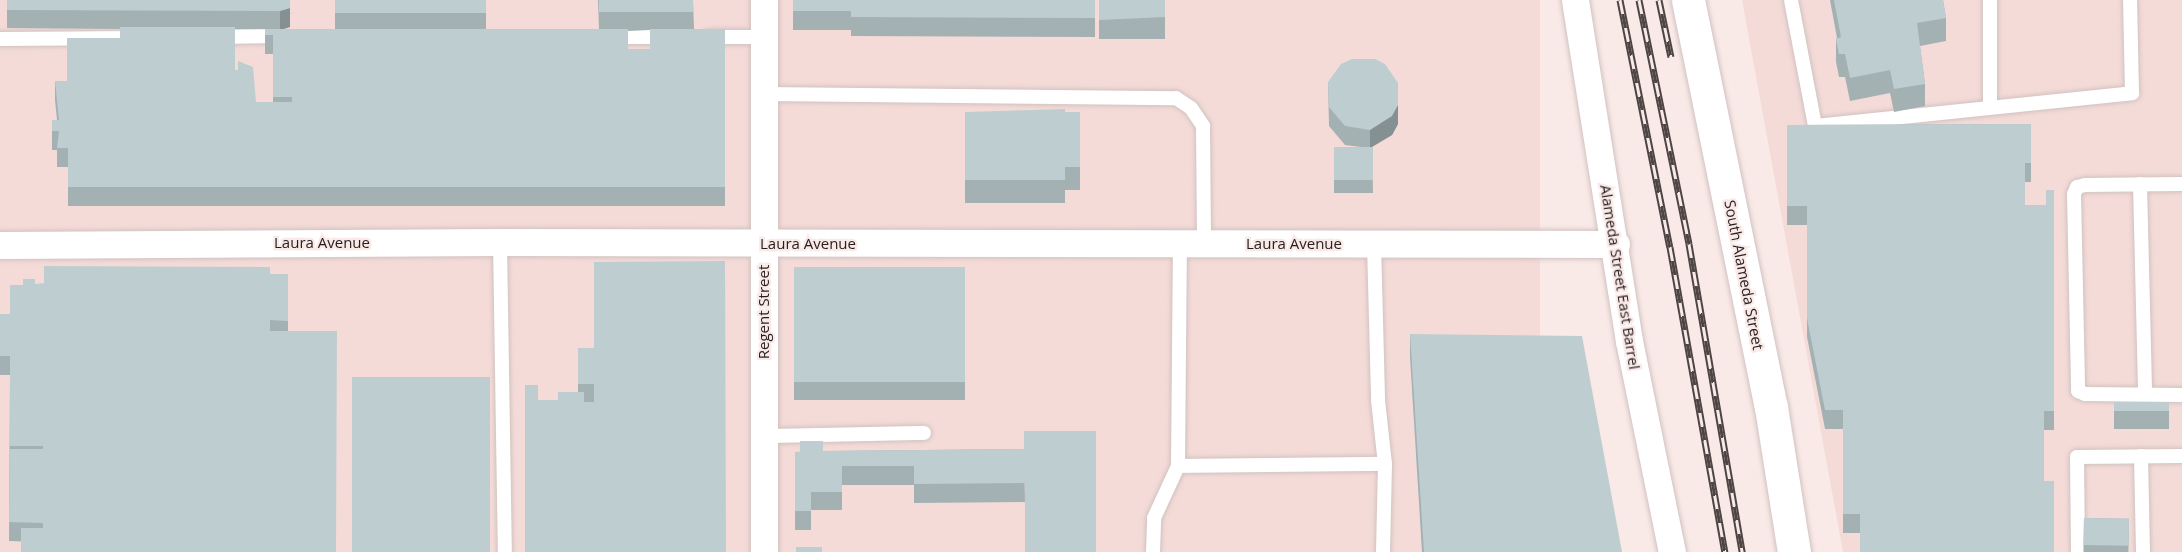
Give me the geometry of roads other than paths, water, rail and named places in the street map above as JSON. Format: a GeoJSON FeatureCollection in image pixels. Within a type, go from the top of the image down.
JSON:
{"type":"FeatureCollection","features":[{"type":"Feature","properties":{"kind":"main road","name":"South Alameda Street"},"geometry":{"type":"LineString","coordinates":[[1688,0],[1771,407],[1794,552]]}},
{"type":"Feature","properties":{"kind":"street","name":"Regent Street"},"geometry":{"type":"LineString","coordinates":[[764,0],[764,552]]}},
{"type":"Feature","properties":{"kind":"street","name":"Alameda Street East Barrel"},"geometry":{"type":"LineString","coordinates":[[1575,0],[1616,244],[1629,341],[1672,552]]}},
{"type":"Feature","properties":{"kind":"street","name":"Laura Avenue"},"geometry":{"type":"LineString","coordinates":[[0,245],[500,242],[1616,244]]}},
{"type":"Feature","properties":{"kind":"lane"},"geometry":{"type":"LineString","coordinates":[[1791,0],[1815,126],[2132,93],[2130,0]]}},
{"type":"Feature","properties":{"kind":"lane"},"geometry":{"type":"LineString","coordinates":[[1990,0],[1990,106]]}},
{"type":"Feature","properties":{"kind":"lane"},"geometry":{"type":"LineString","coordinates":[[199,37],[293,36]]}},
{"type":"Feature","properties":{"kind":"lane"},"geometry":{"type":"LineString","coordinates":[[599,37],[764,38]]}},
{"type":"Feature","properties":{"kind":"lane"},"geometry":{"type":"LineString","coordinates":[[0,39],[152,38]]}},
{"type":"Feature","properties":{"kind":"lane"},"geometry":{"type":"LineString","coordinates":[[764,94],[1176,98],[1191,108],[1203,126],[1192,244],[1178,466],[1154,518],[1153,552]]}},
{"type":"Feature","properties":{"kind":"lane"},"geometry":{"type":"LineString","coordinates":[[2140,184],[2145,394]]}},
{"type":"Feature","properties":{"kind":"lane"},"geometry":{"type":"LineString","coordinates":[[2182,184],[2085,185],[2077,188],[2074,194],[2076,383],[2078,391],[2085,394],[2182,395]]}},
{"type":"Feature","properties":{"kind":"lane"},"geometry":{"type":"LineString","coordinates":[[500,242],[505,552]]}},
{"type":"Feature","properties":{"kind":"lane"},"geometry":{"type":"LineString","coordinates":[[1374,244],[1378,400],[1385,464],[1383,552]]}},
{"type":"Feature","properties":{"kind":"lane"},"geometry":{"type":"LineString","coordinates":[[764,436],[924,433]]}},
{"type":"Feature","properties":{"kind":"lane"},"geometry":{"type":"LineString","coordinates":[[2141,456],[2143,552]]}},
{"type":"Feature","properties":{"kind":"lane"},"geometry":{"type":"LineString","coordinates":[[2078,552],[2078,457],[2182,456]]}},
{"type":"Feature","properties":{"kind":"lane"},"geometry":{"type":"LineString","coordinates":[[1178,466],[1385,464]]}},
{"type":"Feature","properties":{"kind":"railway"},"geometry":{"type":"LineString","coordinates":[[1620,0],[1670,247],[1725,552]]}},
{"type":"Feature","properties":{"kind":"railway"},"geometry":{"type":"LineString","coordinates":[[1639,0],[1689,244],[1742,552]]}},
{"type":"Feature","properties":{"kind":"railway"},"geometry":{"type":"LineString","coordinates":[[1659,0],[1671,57]]}}]}
